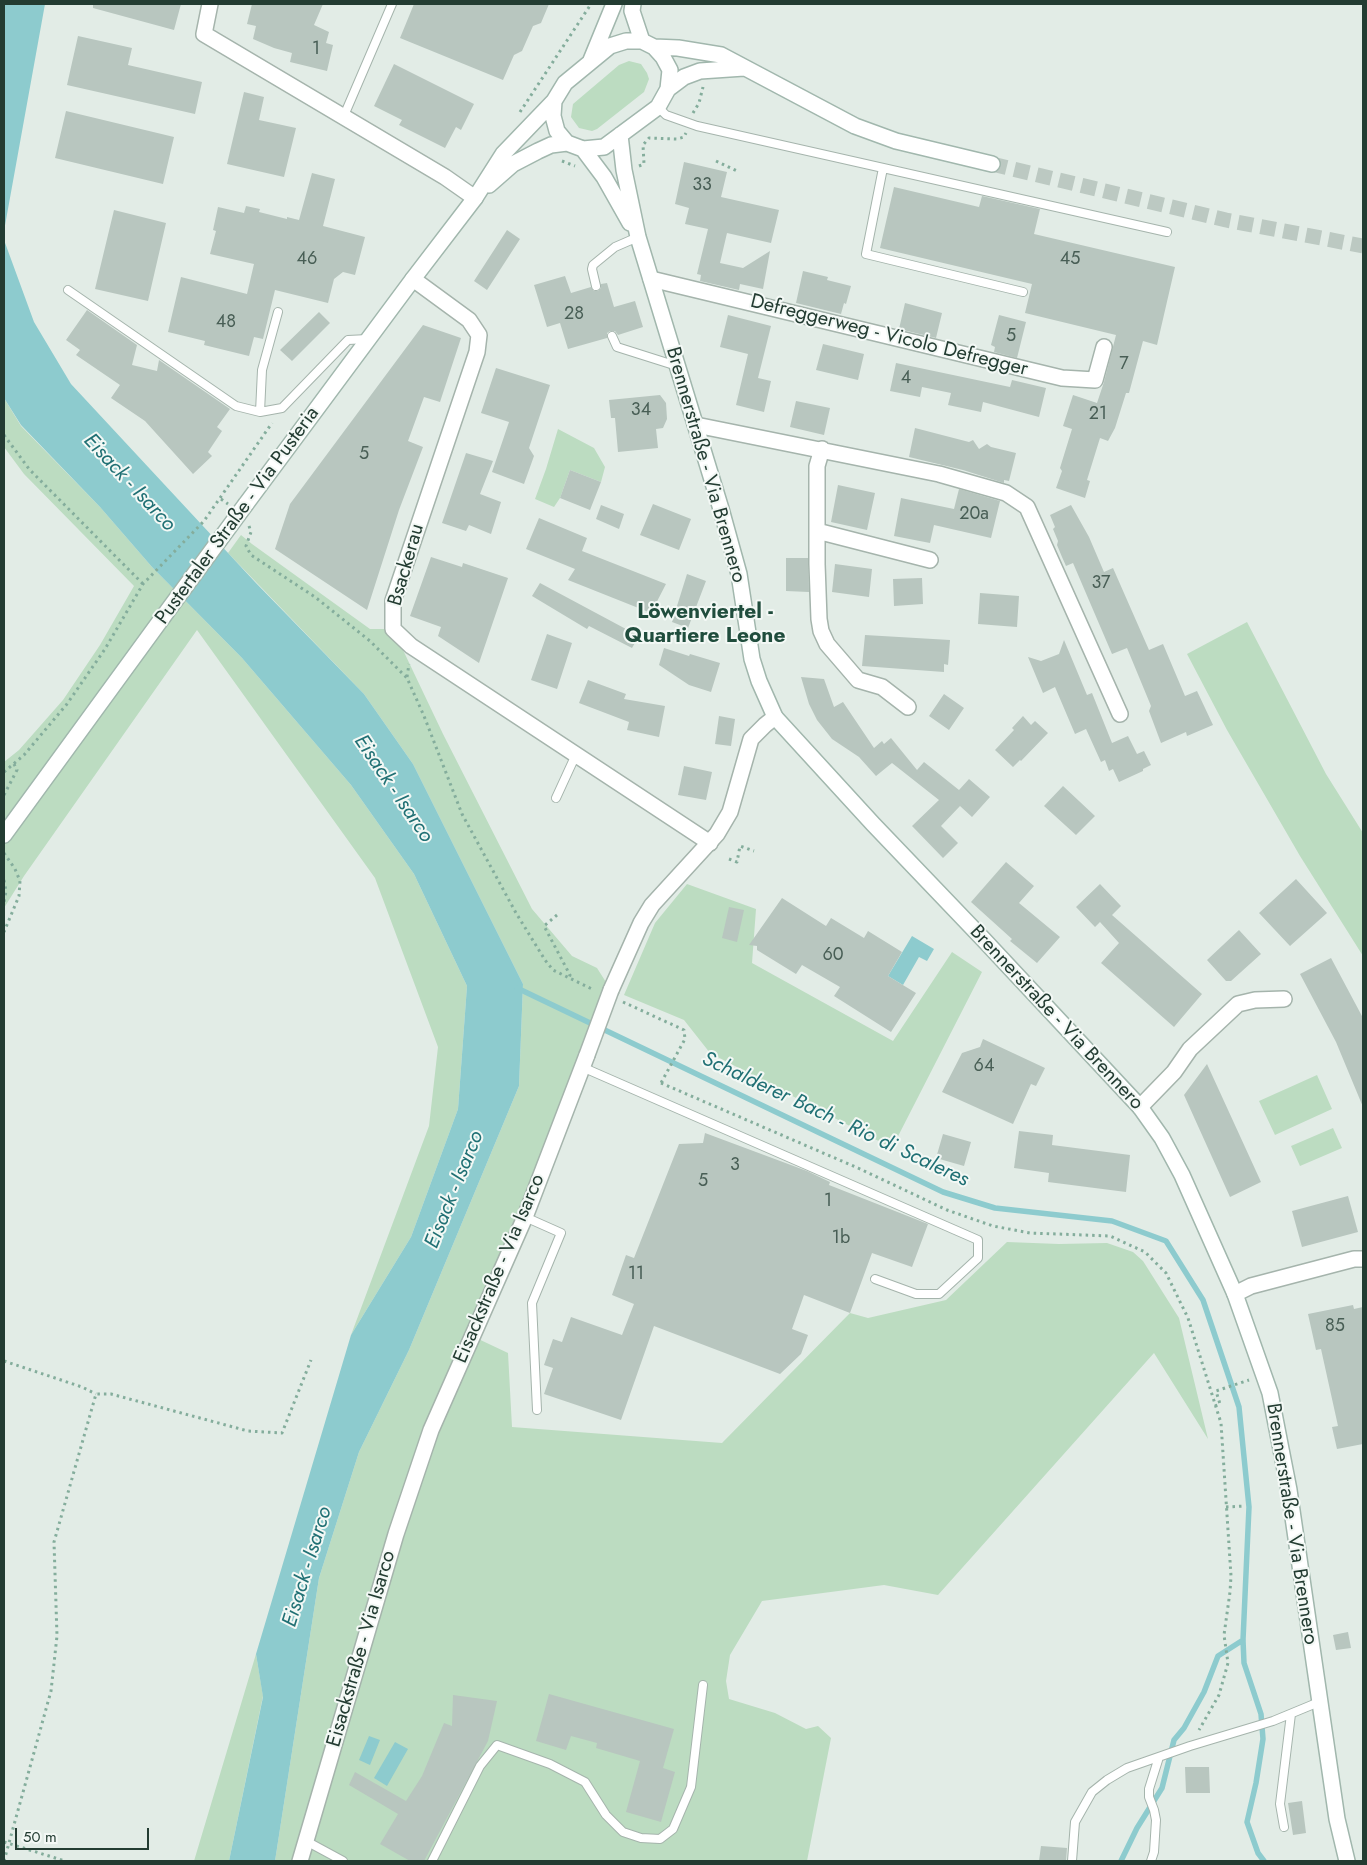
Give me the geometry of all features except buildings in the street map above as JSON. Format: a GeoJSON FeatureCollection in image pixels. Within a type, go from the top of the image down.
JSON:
{"type":"FeatureCollection","features":[{"type":"Feature","properties":{"kind":"street"},"geometry":{"type":"LineString","coordinates":[[210,4],[204,34],[445,177],[475,198]]}},
{"type":"Feature","properties":{"kind":"street"},"geometry":{"type":"LineString","coordinates":[[591,61],[614,4]]}},
{"type":"Feature","properties":{"kind":"street"},"geometry":{"type":"LineString","coordinates":[[633,4],[632,11],[648,44],[663,57],[670,70],[668,89],[658,107],[604,147],[583,149],[567,143],[557,131],[553,116],[554,101],[565,83],[591,61],[610,46],[626,41],[648,44],[678,48],[721,55],[854,126],[896,141],[992,164]]}},
{"type":"Feature","properties":{"kind":"street"},"geometry":{"type":"LineString","coordinates":[[668,89],[684,77],[700,71],[744,68]]}},
{"type":"Feature","properties":{"kind":"street","name":"Pustertaler Straße - Via Pusteria"},"geometry":{"type":"LineString","coordinates":[[4,835],[246,504],[475,198],[503,154],[554,101]]}},
{"type":"Feature","properties":{"kind":"street","name":"Brennerstraße - Via Brennero"},"geometry":{"type":"LineString","coordinates":[[620,135],[624,170],[638,237],[696,425],[739,574],[752,659],[759,681],[775,717],[873,824],[1140,1107],[1162,1138],[1182,1175],[1235,1294],[1270,1393],[1289,1490],[1337,1819],[1348,1861]]}},
{"type":"Feature","properties":{"kind":"street","name":"Pustertaler Straße - Via Pusteria"},"geometry":{"type":"LineString","coordinates":[[475,198],[513,164],[550,145],[567,143]]}},
{"type":"Feature","properties":{"kind":"street","name":"Brennerstraße - Via Brennero"},"geometry":{"type":"LineString","coordinates":[[583,149],[604,177],[638,237]]}},
{"type":"Feature","properties":{"kind":"street","name":"Bsackerau"},"geometry":{"type":"LineString","coordinates":[[413,279],[469,320],[479,335],[477,352],[393,601],[393,629],[411,646],[710,843]]}},
{"type":"Feature","properties":{"kind":"street","name":"Defreggerweg - Vicolo Defregger"},"geometry":{"type":"LineString","coordinates":[[651,279],[1062,378],[1095,380],[1104,347]]}},
{"type":"Feature","properties":{"kind":"street"},"geometry":{"type":"LineString","coordinates":[[696,425],[939,474],[1006,493],[1027,507],[1120,714]]}},
{"type":"Feature","properties":{"kind":"street"},"geometry":{"type":"LineString","coordinates":[[822,449],[817,466],[819,619],[821,631],[827,644],[858,680],[882,687],[908,706]]}},
{"type":"Feature","properties":{"kind":"street"},"geometry":{"type":"LineString","coordinates":[[817,531],[930,560]]}},
{"type":"Feature","properties":{"kind":"street","name":"Eisackstraße - Via Isarco"},"geometry":{"type":"LineString","coordinates":[[300,1861],[396,1534],[431,1430],[525,1217],[611,990],[641,923],[652,905],[710,843],[730,812],[751,739],[775,717]]}},
{"type":"Feature","properties":{"kind":"street"},"geometry":{"type":"LineString","coordinates":[[1140,1107],[1174,1072],[1190,1049],[1238,1004],[1255,1000],[1284,999]]}},
{"type":"Feature","properties":{"kind":"street"},"geometry":{"type":"LineString","coordinates":[[1235,1294],[1251,1286],[1354,1259],[1363,1259]]}},
{"type":"Feature","properties":{"kind":"lane"},"geometry":{"type":"LineString","coordinates":[[343,118],[392,4]]}},
{"type":"Feature","properties":{"kind":"lane"},"geometry":{"type":"LineString","coordinates":[[658,107],[666,115],[689,124],[1167,232]]}},
{"type":"Feature","properties":{"kind":"lane"},"geometry":{"type":"LineString","coordinates":[[884,168],[866,254],[1023,292]]}},
{"type":"Feature","properties":{"kind":"lane"},"geometry":{"type":"LineString","coordinates":[[596,286],[592,269],[593,265],[615,247],[638,237]]}},
{"type":"Feature","properties":{"kind":"lane"},"geometry":{"type":"LineString","coordinates":[[68,290],[236,406],[260,412],[282,408],[348,340],[369,339]]}},
{"type":"Feature","properties":{"kind":"lane"},"geometry":{"type":"LineString","coordinates":[[260,412],[262,370],[278,312]]}},
{"type":"Feature","properties":{"kind":"lane"},"geometry":{"type":"LineString","coordinates":[[612,336],[617,347],[677,366]]}},
{"type":"Feature","properties":{"kind":"lane"},"geometry":{"type":"LineString","coordinates":[[556,798],[574,761],[582,758]]}},
{"type":"Feature","properties":{"kind":"lane"},"geometry":{"type":"LineString","coordinates":[[585,1061],[978,1240],[978,1258],[940,1294],[916,1294],[874,1279]]}},
{"type":"Feature","properties":{"kind":"lane"},"geometry":{"type":"LineString","coordinates":[[525,1217],[561,1233],[532,1303],[536,1410]]}},
{"type":"Feature","properties":{"kind":"lane"},"geometry":{"type":"LineString","coordinates":[[432,1861],[480,1766],[497,1745],[550,1764],[584,1782],[606,1815],[624,1832],[642,1838],[660,1839],[673,1829],[691,1786],[703,1684]]}},
{"type":"Feature","properties":{"kind":"lane"},"geometry":{"type":"LineString","coordinates":[[1072,1861],[1075,1822],[1092,1792],[1107,1780],[1126,1768],[1273,1721],[1320,1702]]}},
{"type":"Feature","properties":{"kind":"lane"},"geometry":{"type":"LineString","coordinates":[[1284,1827],[1280,1804],[1291,1714]]}},
{"type":"Feature","properties":{"kind":"lane"},"geometry":{"type":"LineString","coordinates":[[1151,1861],[1154,1852],[1156,1820],[1149,1797],[1149,1789],[1162,1756]]}},
{"type":"Feature","properties":{"kind":"lane"},"geometry":{"type":"LineString","coordinates":[[306,1841],[343,1861]]}},
{"type":"Feature","properties":{"kind":"path"},"geometry":{"type":"LineString","coordinates":[[524,132],[518,120],[518,115],[591,4]]}},
{"type":"Feature","properties":{"kind":"path"},"geometry":{"type":"LineString","coordinates":[[624,170],[644,164],[643,145],[649,138],[677,139],[684,137],[703,90],[700,71]]}},
{"type":"Feature","properties":{"kind":"path"},"geometry":{"type":"LineString","coordinates":[[538,150],[545,161],[561,160],[580,167]]}},
{"type":"Feature","properties":{"kind":"path"},"geometry":{"type":"LineString","coordinates":[[716,161],[737,171]]}},
{"type":"Feature","properties":{"kind":"path"},"geometry":{"type":"LineString","coordinates":[[4,772],[14,764],[67,704],[105,649],[143,584],[204,521],[282,408]]}},
{"type":"Feature","properties":{"kind":"path"},"geometry":{"type":"LineString","coordinates":[[4,435],[29,468],[143,584]]}},
{"type":"Feature","properties":{"kind":"path"},"geometry":{"type":"LineString","coordinates":[[248,521],[251,532],[246,546],[251,555],[315,597],[370,641],[407,678],[466,822],[516,913],[553,970],[595,990]]}},
{"type":"Feature","properties":{"kind":"path"},"geometry":{"type":"LineString","coordinates":[[4,794],[18,770],[14,764]]}},
{"type":"Feature","properties":{"kind":"path"},"geometry":{"type":"LineString","coordinates":[[729,859],[736,862],[740,846],[754,852]]}},
{"type":"Feature","properties":{"kind":"path"},"geometry":{"type":"LineString","coordinates":[[4,853],[15,869],[20,881],[19,896],[4,932]]}},
{"type":"Feature","properties":{"kind":"path"},"geometry":{"type":"LineString","coordinates":[[4,880],[6,891],[4,902]]}},
{"type":"Feature","properties":{"kind":"path"},"geometry":{"type":"LineString","coordinates":[[557,915],[544,926],[570,975],[569,978]]}},
{"type":"Feature","properties":{"kind":"path"},"geometry":{"type":"LineString","coordinates":[[622,1002],[684,1030],[685,1039],[661,1083],[858,1168],[947,1210],[993,1226],[1030,1232],[1110,1236],[1145,1252],[1166,1273],[1188,1318],[1220,1423],[1231,1576],[1224,1635],[1228,1663],[1219,1694],[1190,1746]]}},
{"type":"Feature","properties":{"kind":"path"},"geometry":{"type":"LineString","coordinates":[[4,1361],[82,1387],[96,1394],[111,1394],[248,1431],[282,1433],[311,1360]]}},
{"type":"Feature","properties":{"kind":"path"},"geometry":{"type":"LineString","coordinates":[[1215,1406],[1220,1404],[1216,1390],[1246,1381]]}},
{"type":"Feature","properties":{"kind":"path"},"geometry":{"type":"LineString","coordinates":[[4,1861],[51,1692],[57,1636],[54,1542],[96,1394]]}},
{"type":"Feature","properties":{"kind":"path"},"geometry":{"type":"LineString","coordinates":[[1226,1507],[1244,1506]]}},
{"type":"Feature","properties":{"kind":"path"},"geometry":{"type":"LineString","coordinates":[[4,1842],[66,1861]]}},
{"type":"Feature","properties":{"kind":"green space"},"geometry":{"type":"Polygon","coordinates":[[[629,61],[641,64],[647,73],[649,79],[644,92],[597,129],[592,131],[579,128],[571,117],[573,104],[619,65],[629,61]]]}},
{"type":"Feature","properties":{"kind":"green space"},"geometry":{"type":"Polygon","coordinates":[[[4,398],[21,426],[100,507],[152,567],[242,658],[351,785],[414,874],[467,986],[458,1109],[411,1237],[351,1335],[429,1126],[438,1047],[375,878],[197,630],[24,876],[4,908],[4,762],[19,750],[63,700],[100,645],[134,586],[24,474],[4,447],[4,398]]]}},
{"type":"Feature","properties":{"kind":"green space"},"geometry":{"type":"Polygon","coordinates":[[[558,429],[594,448],[605,467],[601,482],[570,470],[560,498],[554,507],[535,499],[558,429]]]}},
{"type":"Feature","properties":{"kind":"green space"},"geometry":{"type":"Polygon","coordinates":[[[241,535],[370,629],[393,629],[443,734],[532,909],[572,956],[597,968],[611,990],[472,1336],[508,1353],[512,1427],[722,1443],[850,1313],[868,1318],[946,1300],[1007,1242],[1107,1243],[1133,1252],[1143,1261],[1179,1318],[1208,1439],[1154,1353],[938,1595],[884,1585],[762,1601],[730,1655],[726,1681],[729,1699],[775,1713],[806,1729],[818,1726],[831,1738],[807,1861],[275,1861],[319,1578],[359,1452],[409,1350],[519,1086],[523,984],[413,764],[364,694],[228,553],[241,535]]]}},
{"type":"Feature","properties":{"kind":"green space"},"geometry":{"type":"Polygon","coordinates":[[[1247,622],[1326,774],[1363,833],[1363,956],[1300,856],[1227,730],[1187,654],[1247,622]]]}},
{"type":"Feature","properties":{"kind":"green space"},"geometry":{"type":"Polygon","coordinates":[[[687,884],[756,909],[752,963],[893,1041],[952,952],[982,972],[892,1148],[710,1053],[684,1020],[624,995],[655,923],[687,884]]]}},
{"type":"Feature","properties":{"kind":"green space"},"geometry":{"type":"Polygon","coordinates":[[[1317,1075],[1332,1109],[1275,1135],[1259,1101],[1317,1075]]]}},
{"type":"Feature","properties":{"kind":"green space"},"geometry":{"type":"Polygon","coordinates":[[[1333,1128],[1342,1148],[1300,1166],[1291,1146],[1333,1128]]]}},
{"type":"Feature","properties":{"kind":"green space"},"geometry":{"type":"Polygon","coordinates":[[[256,1654],[263,1696],[229,1861],[194,1861],[256,1654]]]}},
{"type":"Feature","properties":{"kind":"water"},"geometry":{"type":"Polygon","coordinates":[[[4,4],[45,4],[4,231],[4,4]]]}},
{"type":"Feature","properties":{"kind":"water","name":"Eisack - Isarco"},"geometry":{"type":"Polygon","coordinates":[[[4,240],[34,322],[71,384],[255,582],[364,694],[413,764],[523,984],[519,1086],[409,1350],[359,1452],[319,1578],[275,1861],[229,1861],[263,1697],[256,1654],[351,1335],[411,1237],[458,1109],[467,986],[414,874],[351,785],[242,658],[152,567],[100,507],[21,425],[4,398],[4,240]]]}},
{"type":"Feature","properties":{"kind":"water"},"geometry":{"type":"Polygon","coordinates":[[[912,936],[934,949],[927,961],[919,957],[903,985],[888,976],[912,936]]]}},
{"type":"Feature","properties":{"kind":"water"},"geometry":{"type":"Polygon","coordinates":[[[369,1736],[380,1740],[370,1765],[359,1760],[369,1736]]]}},
{"type":"Feature","properties":{"kind":"water"},"geometry":{"type":"Polygon","coordinates":[[[395,1742],[408,1749],[387,1786],[374,1778],[395,1742]]]}},
{"type":"Feature","properties":{"kind":"waterway","name":"Schalderer Bach - Rio di Scaleres"},"geometry":{"type":"LineString","coordinates":[[517,988],[943,1192],[995,1208],[1112,1221],[1166,1241],[1203,1300],[1239,1407],[1249,1507],[1243,1640],[1244,1663],[1261,1714],[1263,1739],[1247,1822],[1258,1853],[1264,1861]]}},
{"type":"Feature","properties":{"kind":"waterway"},"geometry":{"type":"LineString","coordinates":[[1121,1861],[1137,1828],[1162,1788],[1174,1740],[1184,1728],[1204,1692],[1218,1656],[1243,1640]]}},
{"type":"Feature","properties":{"kind":"tunnel"},"geometry":{"type":"LineString","coordinates":[[992,164],[1226,220],[1363,246]]}},
{"type":"Feature","properties":{"kind":"district","name":"Löwenviertel - Quartiere Leone"},"geometry":{"type":"Point","coordinates":[705,625]}}]}
